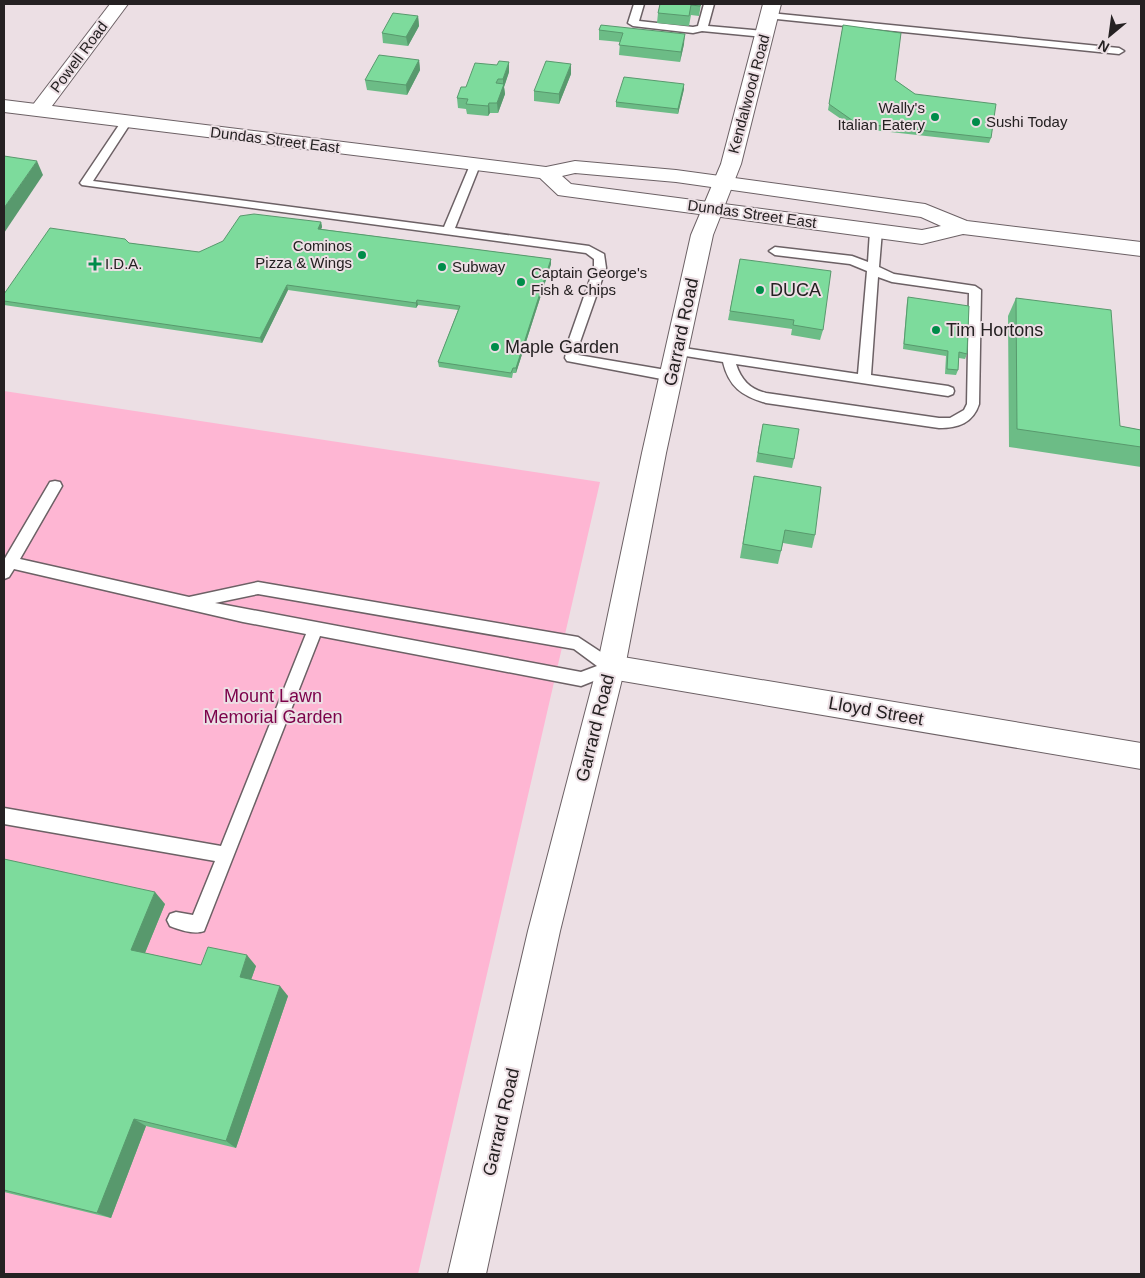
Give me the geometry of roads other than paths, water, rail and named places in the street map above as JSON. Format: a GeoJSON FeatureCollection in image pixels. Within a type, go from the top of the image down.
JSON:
{"type":"FeatureCollection","features":[{"type":"Feature","properties":{"kind":"street","name":"Powell Road"},"geometry":{"type":"LineString","coordinates":[[38,110],[119,4]]}},
{"type":"Feature","properties":{"kind":"street","name":"Kendalwood Road"},"geometry":{"type":"LineString","coordinates":[[724,182],[731,164],[769,18]]}},
{"type":"Feature","properties":{"kind":"street","name":"Dundas Street East"},"geometry":{"type":"LineString","coordinates":[[4,106],[546,173],[575,168],[724,182],[925,211],[963,227],[1141,249]]}},
{"type":"Feature","properties":{"kind":"street","name":"Dundas Street East"},"geometry":{"type":"LineString","coordinates":[[546,173],[565,190],[922,237],[963,227]]}},
{"type":"Feature","properties":{"kind":"street","name":"Garrard Road"},"geometry":{"type":"LineString","coordinates":[[467,1274],[544,930],[611,666],[702,236],[724,182]]}},
{"type":"Feature","properties":{"kind":"street","name":"Lloyd Street"},"geometry":{"type":"LineString","coordinates":[[611,666],[1141,756]]}},
{"type":"Feature","properties":{"kind":"lane"},"geometry":{"type":"LineString","coordinates":[[639,4],[633,23],[694,30],[769,18],[1119,50]]}},
{"type":"Feature","properties":{"kind":"lane"},"geometry":{"type":"LineString","coordinates":[[702,28],[709,4]]}},
{"type":"Feature","properties":{"kind":"lane"},"geometry":{"type":"LineString","coordinates":[[126,121],[86,183],[589,250],[600,258],[600,268],[574,342],[571,358],[674,363],[728,359],[948,391]]}},
{"type":"Feature","properties":{"kind":"lane"},"geometry":{"type":"LineString","coordinates":[[448,232],[475,165]]}},
{"type":"Feature","properties":{"kind":"lane"},"geometry":{"type":"LineString","coordinates":[[864,379],[876,231]]}},
{"type":"Feature","properties":{"kind":"lane"},"geometry":{"type":"LineString","coordinates":[[728,359],[732,373],[740,388],[754,395],[939,423],[952,423],[970,413],[973,404],[975,290],[892,278],[852,260],[776,251]]}},
{"type":"Feature","properties":{"kind":"lane"},"geometry":{"type":"LineString","coordinates":[[55,486],[7,568],[189,603],[243,616],[581,679],[611,666]]}},
{"type":"Feature","properties":{"kind":"lane"},"geometry":{"type":"LineString","coordinates":[[189,603],[258,588],[578,643],[611,666]]}},
{"type":"Feature","properties":{"kind":"lane"},"geometry":{"type":"LineString","coordinates":[[176,920],[198,925],[315,629]]}},
{"type":"Feature","properties":{"kind":"lane"},"geometry":{"type":"LineString","coordinates":[[4,816],[226,855]]}},
{"type":"Feature","properties":{"kind":"place","name":"Wally's Italian Eatery"},"geometry":{"type":"Point","coordinates":[935,117]}},
{"type":"Feature","properties":{"kind":"place","name":"Sushi Today"},"geometry":{"type":"Point","coordinates":[976,122]}},
{"type":"Feature","properties":{"kind":"place","name":"Cominos Pizza & Wings"},"geometry":{"type":"Point","coordinates":[362,255]}},
{"type":"Feature","properties":{"kind":"place","name":"I.D.A."},"geometry":{"type":"Point","coordinates":[95,264]}},
{"type":"Feature","properties":{"kind":"place","name":"Subway"},"geometry":{"type":"Point","coordinates":[442,267]}},
{"type":"Feature","properties":{"kind":"place","name":"Captain George's Fish & Chips"},"geometry":{"type":"Point","coordinates":[521,282]}},
{"type":"Feature","properties":{"kind":"place","name":"DUCA"},"geometry":{"type":"Point","coordinates":[760,290]}},
{"type":"Feature","properties":{"kind":"place","name":"Tim Hortons"},"geometry":{"type":"Point","coordinates":[936,330]}},
{"type":"Feature","properties":{"kind":"place","name":"Maple Garden"},"geometry":{"type":"Point","coordinates":[495,347]}},
{"type":"Feature","properties":{"kind":"park label","name":"Mount Lawn Memorial Garden"},"geometry":{"type":"Point","coordinates":[273,706]}}]}
